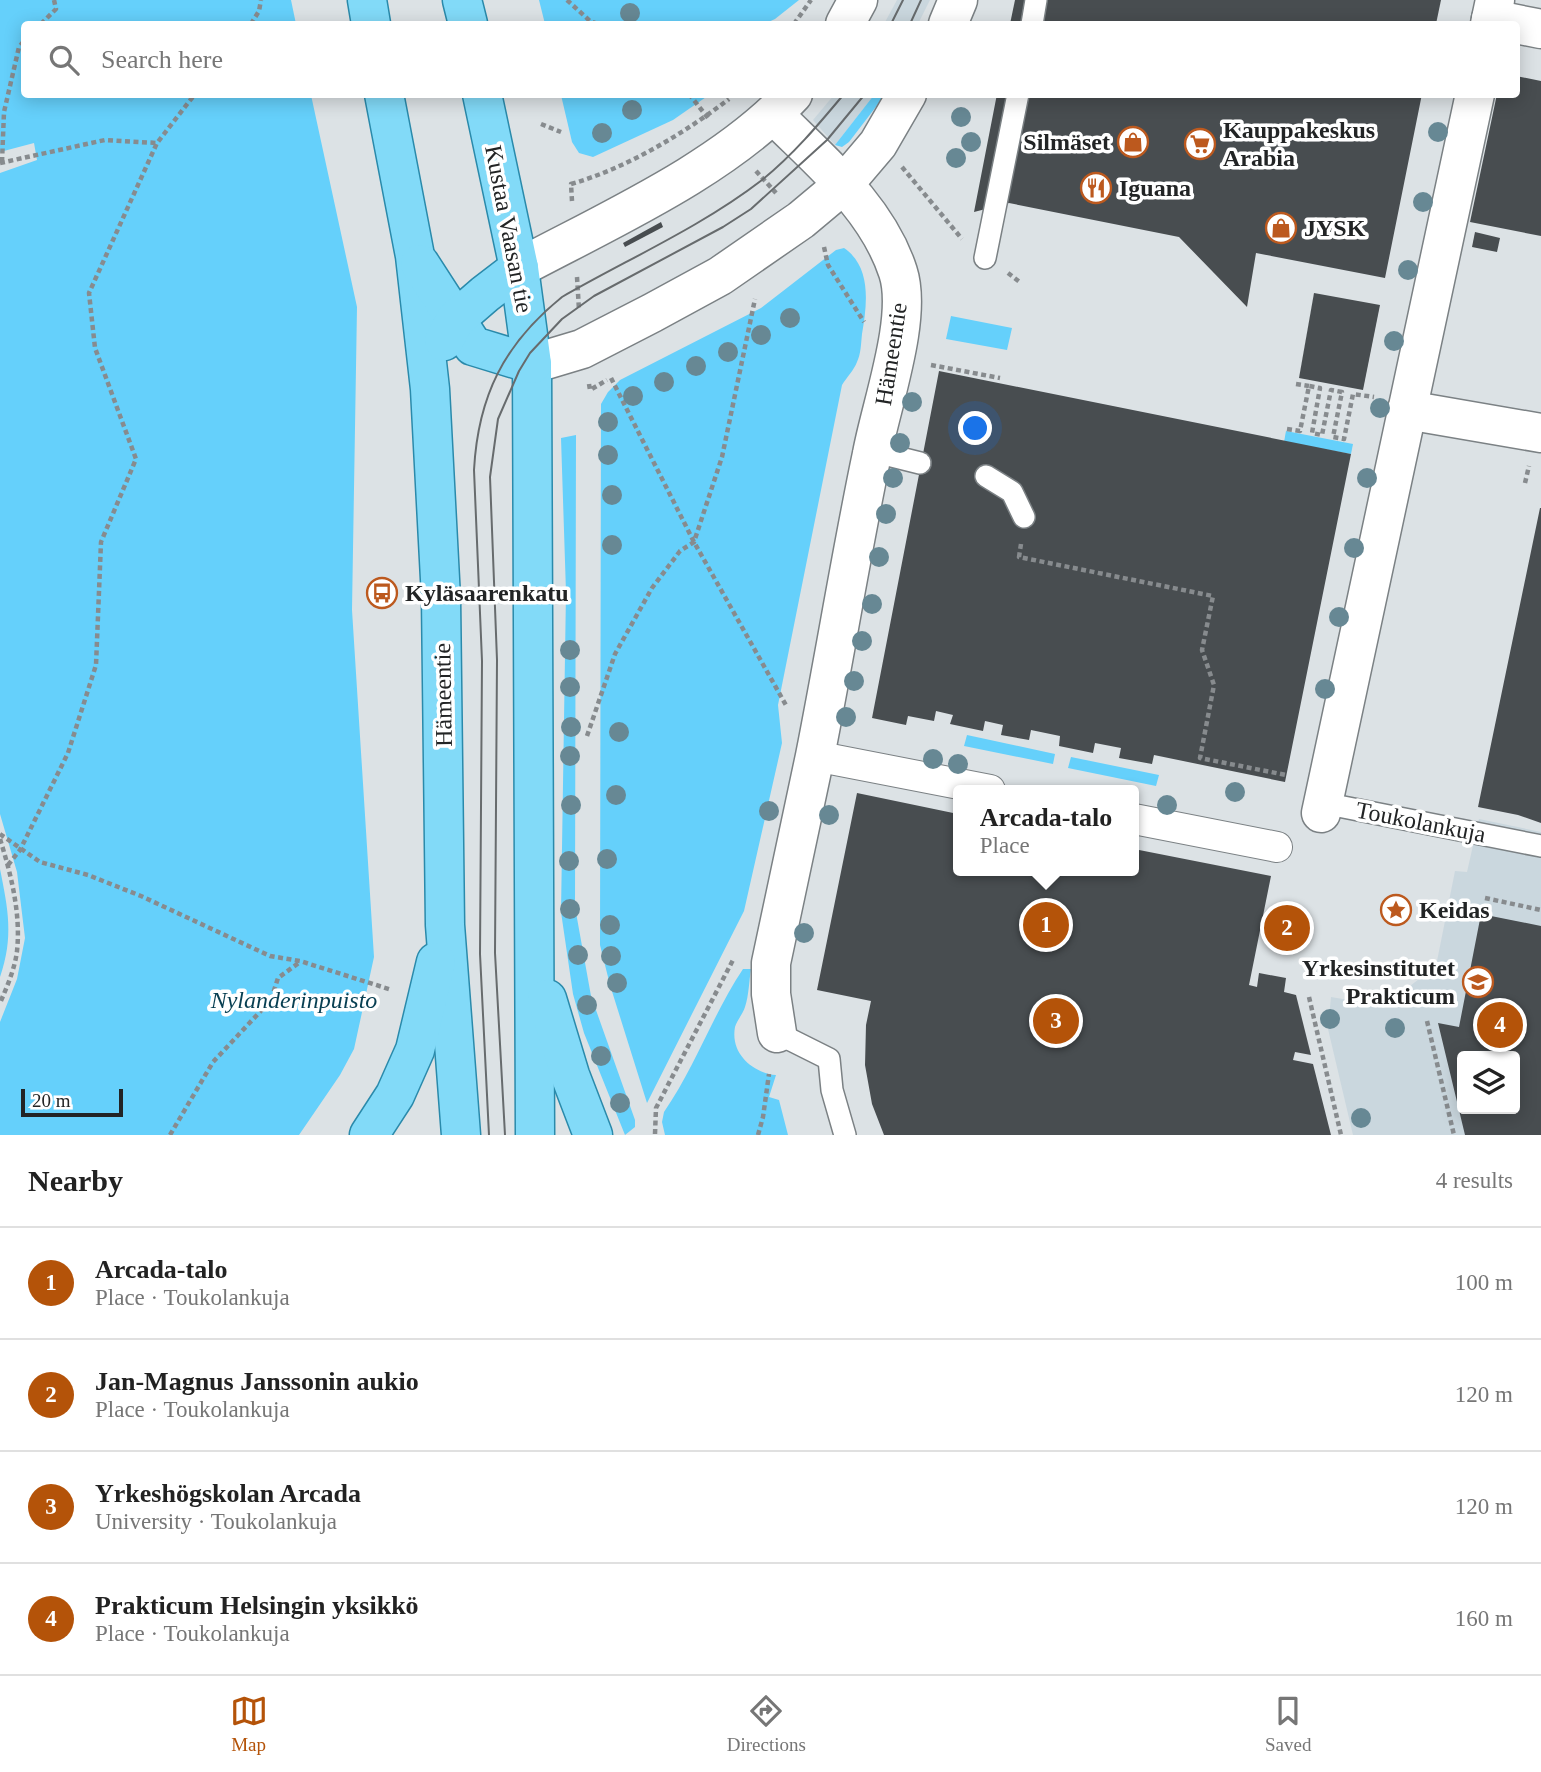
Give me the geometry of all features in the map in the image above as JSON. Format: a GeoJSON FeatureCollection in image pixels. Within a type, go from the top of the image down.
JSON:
{"type":"FeatureCollection","features":[{"type":"Feature","properties":{"kind":"main road"},"geometry":{"type":"LineString","coordinates":[[367,0],[371,21]]}},
{"type":"Feature","properties":{"kind":"main road"},"geometry":{"type":"LineString","coordinates":[[463,0],[467,21]]}},
{"type":"Feature","properties":{"kind":"main road"},"geometry":{"type":"LineString","coordinates":[[385,98],[415,256],[473,346],[531,364],[535,1135]]}},
{"type":"Feature","properties":{"kind":"main road","name":"Kustaa Vaasan tie"},"geometry":{"type":"LineString","coordinates":[[483,98],[519,268],[531,364]]}},
{"type":"Feature","properties":{"kind":"main road","name":"Hämeentie"},"geometry":{"type":"LineString","coordinates":[[415,256],[430,388],[441,598],[445,925],[461,1135]]}},
{"type":"Feature","properties":{"kind":"main road"},"geometry":{"type":"LineString","coordinates":[[430,388],[437,356],[455,320],[519,268]]}},
{"type":"Feature","properties":{"kind":"main road"},"geometry":{"type":"LineString","coordinates":[[369,1135],[395,1095],[415,1050],[445,925]]}},
{"type":"Feature","properties":{"kind":"main road"},"geometry":{"type":"LineString","coordinates":[[535,960],[570,1075],[593,1135]]}},
{"type":"Feature","properties":{"kind":"street"},"geometry":{"type":"LineString","coordinates":[[847,21],[858,0]]}},
{"type":"Feature","properties":{"kind":"street"},"geometry":{"type":"LineString","coordinates":[[949,21],[958,0]]}},
{"type":"Feature","properties":{"kind":"street"},"geometry":{"type":"LineString","coordinates":[[1492,14],[1515,21]]}},
{"type":"Feature","properties":{"kind":"street"},"geometry":{"type":"LineString","coordinates":[[1520,23],[1541,29]]}},
{"type":"Feature","properties":{"kind":"street"},"geometry":{"type":"LineString","coordinates":[[531,364],[582,349],[720,276],[812,232],[844,184],[878,144],[905,98]]}},
{"type":"Feature","properties":{"kind":"street"},"geometry":{"type":"LineString","coordinates":[[1307,797],[1391,404],[1474,98]]}},
{"type":"Feature","properties":{"kind":"street","name":"Hämeentie"},"geometry":{"type":"LineString","coordinates":[[519,268],[660,192],[734,147],[784,104],[887,244],[898,274],[902,299],[890,380],[872,451],[815,756],[771,963],[771,994],[777,1033]]}},
{"type":"Feature","properties":{"kind":"street"},"geometry":{"type":"LineString","coordinates":[[1391,404],[1541,433]]}},
{"type":"Feature","properties":{"kind":"street"},"geometry":{"type":"LineString","coordinates":[[815,756],[964,785]]}},
{"type":"Feature","properties":{"kind":"street"},"geometry":{"type":"LineString","coordinates":[[1139,820],[1277,847]]}},
{"type":"Feature","properties":{"kind":"lane"},"geometry":{"type":"LineString","coordinates":[[1032,21],[1036,0]]}},
{"type":"Feature","properties":{"kind":"lane"},"geometry":{"type":"LineString","coordinates":[[985,258],[1017,98]]}},
{"type":"Feature","properties":{"kind":"lane"},"geometry":{"type":"LineString","coordinates":[[872,451],[920,463]]}},
{"type":"Feature","properties":{"kind":"lane"},"geometry":{"type":"LineString","coordinates":[[986,476],[1012,492],[1024,517]]}},
{"type":"Feature","properties":{"kind":"lane","name":"Toukolankuja"},"geometry":{"type":"LineString","coordinates":[[1307,797],[1541,846]]}},
{"type":"Feature","properties":{"kind":"lane"},"geometry":{"type":"LineString","coordinates":[[777,1033],[829,1059],[832,1090],[845,1135]]}},
{"type":"Feature","properties":{"kind":"path"},"geometry":{"type":"LineString","coordinates":[[44,21],[56,9],[54,0]]}},
{"type":"Feature","properties":{"kind":"path"},"geometry":{"type":"LineString","coordinates":[[253,21],[259,11],[261,0]]}},
{"type":"Feature","properties":{"kind":"path"},"geometry":{"type":"LineString","coordinates":[[567,0],[592,21]]}},
{"type":"Feature","properties":{"kind":"path"},"geometry":{"type":"LineString","coordinates":[[795,21],[811,0]]}},
{"type":"Feature","properties":{"kind":"path"},"geometry":{"type":"LineString","coordinates":[[21,45],[4,112],[1,163],[105,140],[157,143]]}},
{"type":"Feature","properties":{"kind":"path"},"geometry":{"type":"LineString","coordinates":[[8,865],[20,850],[68,753],[96,665],[101,542],[136,459],[95,348],[89,293],[157,143],[192,98]]}},
{"type":"Feature","properties":{"kind":"path"},"geometry":{"type":"LineString","coordinates":[[692,98],[706,117],[812,232],[828,265],[870,332]]}},
{"type":"Feature","properties":{"kind":"path"},"geometry":{"type":"LineString","coordinates":[[590,390],[582,349],[571,184],[597,177],[706,117],[730,98]]}},
{"type":"Feature","properties":{"kind":"path"},"geometry":{"type":"LineString","coordinates":[[541,124],[561,132]]}},
{"type":"Feature","properties":{"kind":"path"},"geometry":{"type":"LineString","coordinates":[[899,163],[969,247],[1021,282]]}},
{"type":"Feature","properties":{"kind":"path"},"geometry":{"type":"LineString","coordinates":[[587,736],[615,654],[652,588],[680,551],[694,542],[722,457],[755,299]]}},
{"type":"Feature","properties":{"kind":"path"},"geometry":{"type":"LineString","coordinates":[[932,365],[1000,378]]}},
{"type":"Feature","properties":{"kind":"path"},"geometry":{"type":"LineString","coordinates":[[611,378],[694,542],[784,701]]}},
{"type":"Feature","properties":{"kind":"path"},"geometry":{"type":"LineString","coordinates":[[1296,384],[1391,404]]}},
{"type":"Feature","properties":{"kind":"path"},"geometry":{"type":"LineString","coordinates":[[1287,429],[1300,432],[1309,386]]}},
{"type":"Feature","properties":{"kind":"path"},"geometry":{"type":"LineString","coordinates":[[1320,388],[1312,433],[1322,435],[1331,390]]}},
{"type":"Feature","properties":{"kind":"path"},"geometry":{"type":"LineString","coordinates":[[1342,392],[1333,437],[1344,439],[1353,394]]}},
{"type":"Feature","properties":{"kind":"path"},"geometry":{"type":"LineString","coordinates":[[1024,517],[1019,557],[1213,596],[1202,650],[1214,685],[1200,758],[1307,797]]}},
{"type":"Feature","properties":{"kind":"path"},"geometry":{"type":"LineString","coordinates":[[0,837],[40,862],[88,875],[141,895],[270,956],[300,961],[392,990]]}},
{"type":"Feature","properties":{"kind":"path"},"geometry":{"type":"LineString","coordinates":[[0,837],[8,865],[16,915],[17,952],[0,1003]]}},
{"type":"Feature","properties":{"kind":"path"},"geometry":{"type":"LineString","coordinates":[[1485,898],[1541,910]]}},
{"type":"Feature","properties":{"kind":"path"},"geometry":{"type":"LineString","coordinates":[[654,1134],[656,1108],[733,960]]}},
{"type":"Feature","properties":{"kind":"path"},"geometry":{"type":"LineString","coordinates":[[170,1135],[213,1062],[271,1000],[278,978],[300,961]]}},
{"type":"Feature","properties":{"kind":"path"},"geometry":{"type":"LineString","coordinates":[[1309,997],[1342,1135]]}},
{"type":"Feature","properties":{"kind":"path"},"geometry":{"type":"LineString","coordinates":[[1427,1021],[1454,1135]]}},
{"type":"Feature","properties":{"kind":"path"},"geometry":{"type":"LineString","coordinates":[[758,1135],[764,1116],[769,1074]]}},
{"type":"Feature","properties":{"kind":"shaded area"},"geometry":{"type":"Polygon","coordinates":[[[897,0],[930,0],[920,21],[886,21],[897,0]]]}},
{"type":"Feature","properties":{"kind":"shaded area"},"geometry":{"type":"Polygon","coordinates":[[[831,98],[872,98],[835,145],[813,120],[831,98]]]}},
{"type":"Feature","properties":{"kind":"shaded area","name":"Yrkesinstitutet Prakticum"},"geometry":{"type":"Polygon","coordinates":[[[1479,819],[1541,832],[1541,1135],[1353,1135],[1328,1029],[1331,997],[1384,1006],[1436,966],[1455,871],[1467,872],[1479,819]]]}},
{"type":"Feature","properties":{"kind":"green space","name":"Nylanderinpuisto"},"geometry":{"type":"Polygon","coordinates":[[[0,0],[291,0],[295,21],[21,21],[21,98],[312,98],[357,307],[352,610],[374,957],[354,1049],[340,1075],[299,1135],[0,1135],[0,1022],[17,979],[25,938],[17,872],[0,814],[0,173],[37,160],[34,143],[0,152],[0,0]]]}},
{"type":"Feature","properties":{"kind":"green space"},"geometry":{"type":"Polygon","coordinates":[[[539,0],[799,0],[771,21],[544,21],[539,0]]]}},
{"type":"Feature","properties":{"kind":"green space"},"geometry":{"type":"Polygon","coordinates":[[[562,98],[705,98],[673,120],[593,157],[579,153],[572,142],[562,98]]]}},
{"type":"Feature","properties":{"kind":"green space"},"geometry":{"type":"Polygon","coordinates":[[[872,98],[883,98],[849,142],[842,147],[835,145],[872,98]]]}},
{"type":"Feature","properties":{"kind":"green space"},"geometry":{"type":"Polygon","coordinates":[[[844,248],[859,265],[865,287],[861,348],[856,365],[842,385],[778,705],[782,743],[744,911],[647,1103],[600,945],[601,404],[620,380],[761,308],[836,250],[844,248]]]}},
{"type":"Feature","properties":{"kind":"green space"},"geometry":{"type":"Polygon","coordinates":[[[951,316],[1012,328],[1007,350],[946,339],[951,316]]]}},
{"type":"Feature","properties":{"kind":"green space"},"geometry":{"type":"Polygon","coordinates":[[[1286,431],[1353,444],[1351,454],[1284,442],[1286,431]]]}},
{"type":"Feature","properties":{"kind":"green space"},"geometry":{"type":"Polygon","coordinates":[[[576,435],[575,907],[591,996],[635,1120],[635,1127],[625,1135],[584,1033],[573,994],[561,912],[566,592],[561,438],[576,435]]]}},
{"type":"Feature","properties":{"kind":"green space"},"geometry":{"type":"Polygon","coordinates":[[[967,735],[1055,754],[1053,764],[964,746],[967,735]]]}},
{"type":"Feature","properties":{"kind":"green space"},"geometry":{"type":"Polygon","coordinates":[[[1071,757],[1159,775],[1156,786],[1068,768],[1071,757]]]}},
{"type":"Feature","properties":{"kind":"green space"},"geometry":{"type":"Polygon","coordinates":[[[0,869],[8,936],[0,977],[0,869]]]}},
{"type":"Feature","properties":{"kind":"green space"},"geometry":{"type":"Polygon","coordinates":[[[743,969],[751,969],[744,1010],[735,1027],[736,1046],[752,1066],[776,1075],[769,1097],[779,1100],[788,1135],[665,1135],[662,1122],[664,1112],[743,969]]]}},
{"type":"Feature","properties":{"kind":"building"},"geometry":{"type":"Polygon","coordinates":[[[1015,0],[1441,0],[1437,21],[1011,21],[1015,0]]]}},
{"type":"Feature","properties":{"kind":"building"},"geometry":{"type":"Polygon","coordinates":[[[1520,77],[1541,81],[1541,236],[1470,222],[1496,98],[1520,98],[1520,77]]]}},
{"type":"Feature","properties":{"kind":"building","name":"Kauppakeskus Arabia"},"geometry":{"type":"Polygon","coordinates":[[[996,98],[1421,98],[1385,278],[1256,253],[1247,307],[1179,237],[1009,203],[974,212],[996,98]]]}},
{"type":"Feature","properties":{"kind":"building"},"geometry":{"type":"Polygon","coordinates":[[[661,222],[663,227],[625,247],[623,243],[661,222]]]}},
{"type":"Feature","properties":{"kind":"building"},"geometry":{"type":"Polygon","coordinates":[[[1475,232],[1500,238],[1497,252],[1472,247],[1475,232]]]}},
{"type":"Feature","properties":{"kind":"building"},"geometry":{"type":"Polygon","coordinates":[[[1314,293],[1380,305],[1363,390],[1299,378],[1314,293]]]}},
{"type":"Feature","properties":{"kind":"building"},"geometry":{"type":"Polygon","coordinates":[[[939,371],[1351,454],[1285,782],[1154,755],[1152,764],[1119,758],[1121,748],[1095,743],[1093,753],[1059,746],[1060,736],[1031,730],[1029,740],[1001,735],[1003,725],[985,721],[983,731],[950,724],[953,715],[936,711],[934,721],[908,716],[906,725],[872,718],[939,371]]]}},
{"type":"Feature","properties":{"kind":"building"},"geometry":{"type":"Polygon","coordinates":[[[1541,508],[1541,823],[1478,807],[1541,508]]]}},
{"type":"Feature","properties":{"kind":"building"},"geometry":{"type":"Polygon","coordinates":[[[857,793],[953,813],[953,876],[1139,876],[1139,850],[1271,876],[1249,985],[1257,987],[1259,973],[1286,978],[1284,992],[1296,995],[1311,1055],[1295,1052],[1293,1060],[1313,1064],[1331,1135],[884,1135],[872,1104],[865,1065],[866,1025],[871,1001],[817,990],[857,793]]]}},
{"type":"Feature","properties":{"kind":"building"},"geometry":{"type":"Polygon","coordinates":[[[1481,914],[1541,926],[1541,1135],[1465,1135],[1460,1114],[1520,1114],[1520,1051],[1457,1051],[1457,1102],[1438,1023],[1459,1027],[1481,914]]]}},
{"type":"Feature","properties":{"kind":"tram line"},"geometry":{"type":"LineString","coordinates":[[892,21],[903,0]]}},
{"type":"Feature","properties":{"kind":"tram line"},"geometry":{"type":"LineString","coordinates":[[911,21],[921,0]]}},
{"type":"Feature","properties":{"kind":"tram line"},"geometry":{"type":"LineString","coordinates":[[489,1135],[480,954],[482,661],[474,470],[481,418],[488,395],[498,373],[524,333],[562,297],[689,228],[739,197],[784,160],[841,98]]}},
{"type":"Feature","properties":{"kind":"tram line"},"geometry":{"type":"LineString","coordinates":[[505,1135],[495,953],[497,660],[490,477],[498,419],[530,353],[562,319],[594,296],[723,227],[751,209],[827,140],[862,98]]}},
{"type":"Feature","properties":{"kind":"place","name":"Silmäset"},"geometry":{"type":"Point","coordinates":[1133,142]}},
{"type":"Feature","properties":{"kind":"place","name":"Kauppakeskus Arabia"},"geometry":{"type":"Point","coordinates":[1200,144]}},
{"type":"Feature","properties":{"kind":"place","name":"Iguana"},"geometry":{"type":"Point","coordinates":[1096,188]}},
{"type":"Feature","properties":{"kind":"place","name":"JYSK"},"geometry":{"type":"Point","coordinates":[1281,228]}},
{"type":"Feature","properties":{"kind":"place","name":"Kyläsaarenkatu"},"geometry":{"type":"Point","coordinates":[382,593]}},
{"type":"Feature","properties":{"kind":"place","name":"Keidas"},"geometry":{"type":"Point","coordinates":[1396,910]}},
{"type":"Feature","properties":{"kind":"place","name":"Arcada-talo"},"geometry":{"type":"Point","coordinates":[1046,925]}},
{"type":"Feature","properties":{"kind":"place","name":"Jan-Magnus Janssonin aukio"},"geometry":{"type":"Point","coordinates":[1287,928]}},
{"type":"Feature","properties":{"kind":"place","name":"Yrkesinstitutet Prakticum"},"geometry":{"type":"Point","coordinates":[1478,982]}},
{"type":"Feature","properties":{"kind":"place","name":"Yrkeshögskolan Arcada"},"geometry":{"type":"Point","coordinates":[1056,1021]}},
{"type":"Feature","properties":{"kind":"place","name":"Prakticum Helsingin yksikkö"},"geometry":{"type":"Point","coordinates":[1500,1025]}}]}
